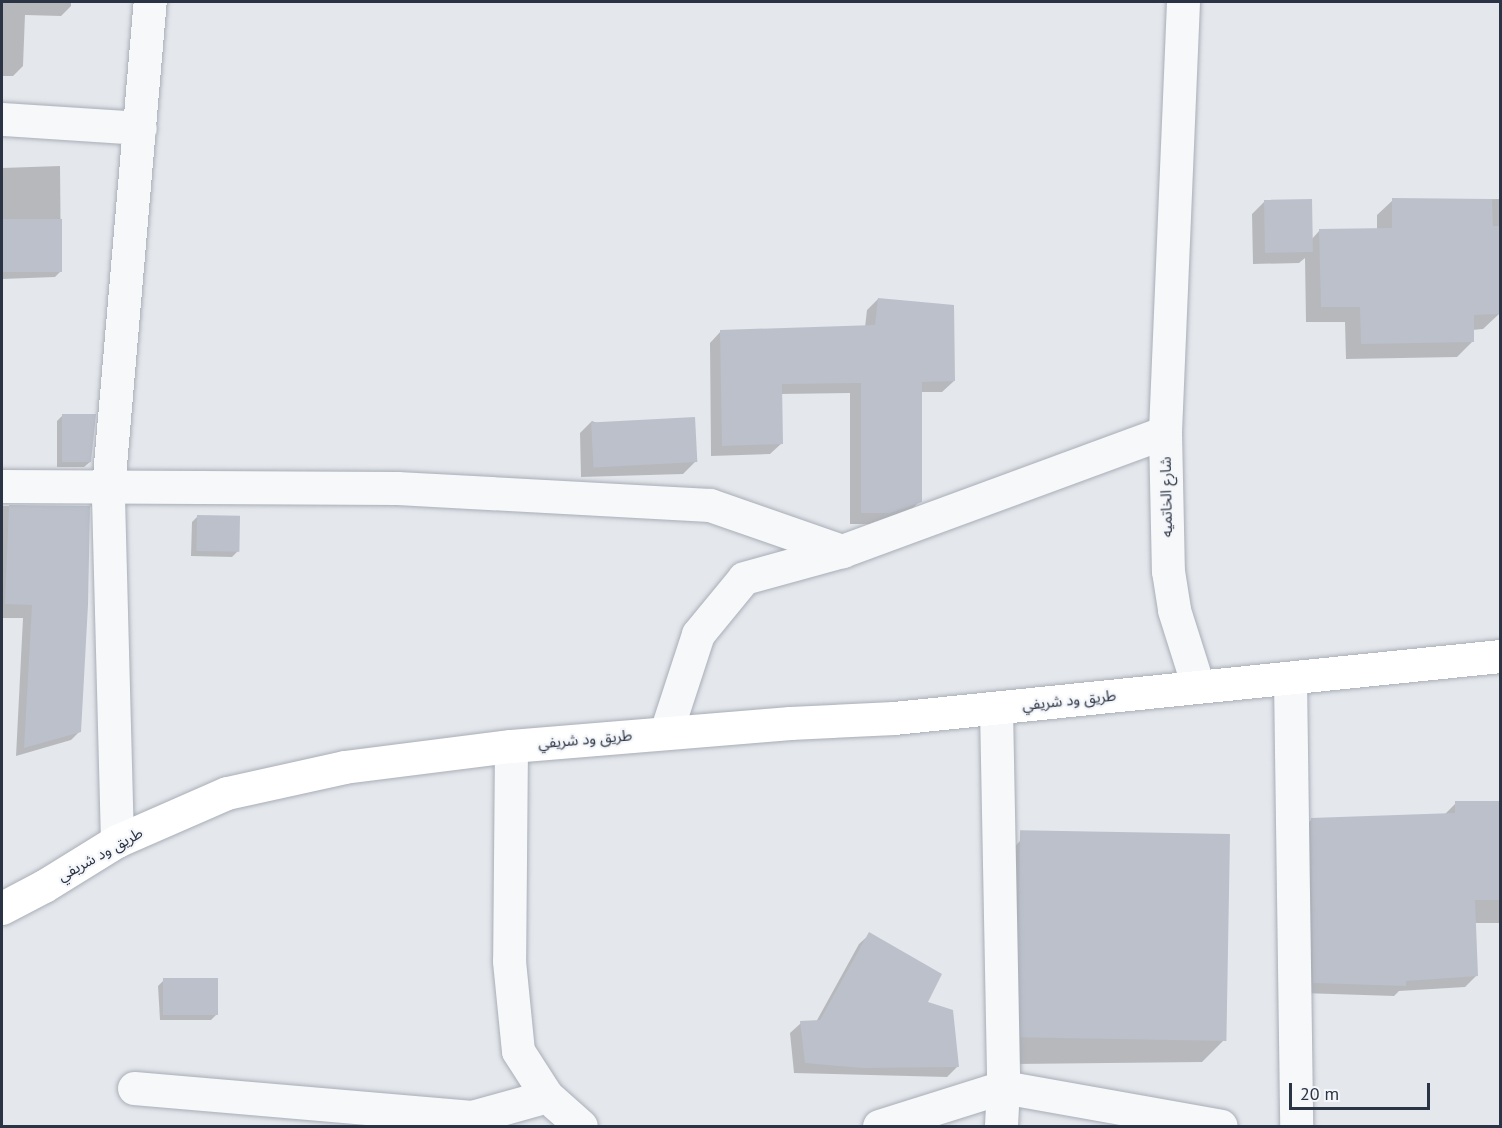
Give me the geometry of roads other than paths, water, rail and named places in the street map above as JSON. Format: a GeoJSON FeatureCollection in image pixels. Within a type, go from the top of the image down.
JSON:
{"type":"FeatureCollection","features":[{"type":"Feature","properties":{"kind":"main road"},"geometry":{"type":"LineString","coordinates":[[1198,686],[1500,656]]}},
{"type":"Feature","properties":{"kind":"main road","name":"طريق ود شريفي"},"geometry":{"type":"LineString","coordinates":[[2,908],[44,886],[117,841],[227,793],[344,767],[511,746],[666,732],[894,718],[1198,686]]}},
{"type":"Feature","properties":{"kind":"street"},"geometry":{"type":"LineString","coordinates":[[117,841],[108,488],[150,2]]}},
{"type":"Feature","properties":{"kind":"street","name":"شارع الخاتميه"},"geometry":{"type":"LineString","coordinates":[[1183,2],[1165,432],[1168,571],[1177,619],[1198,686]]}},
{"type":"Feature","properties":{"kind":"street"},"geometry":{"type":"LineString","coordinates":[[2,119],[140,128]]}},
{"type":"Feature","properties":{"kind":"street"},"geometry":{"type":"LineString","coordinates":[[666,732],[698,634],[744,578],[842,551],[1165,432]]}},
{"type":"Feature","properties":{"kind":"street"},"geometry":{"type":"LineString","coordinates":[[2,486],[397,488],[710,505],[842,551]]}},
{"type":"Feature","properties":{"kind":"street"},"geometry":{"type":"LineString","coordinates":[[1290,678],[1296,1126]]}},
{"type":"Feature","properties":{"kind":"street"},"geometry":{"type":"LineString","coordinates":[[996,708],[1003,1087],[1001,1126]]}},
{"type":"Feature","properties":{"kind":"street"},"geometry":{"type":"LineString","coordinates":[[511,746],[509,961],[518,1051],[547,1096],[581,1126]]}},
{"type":"Feature","properties":{"kind":"street"},"geometry":{"type":"LineString","coordinates":[[879,1126],[1003,1087],[1221,1126]]}},
{"type":"Feature","properties":{"kind":"street"},"geometry":{"type":"LineString","coordinates":[[134,1088],[472,1117],[547,1096]]}}]}
